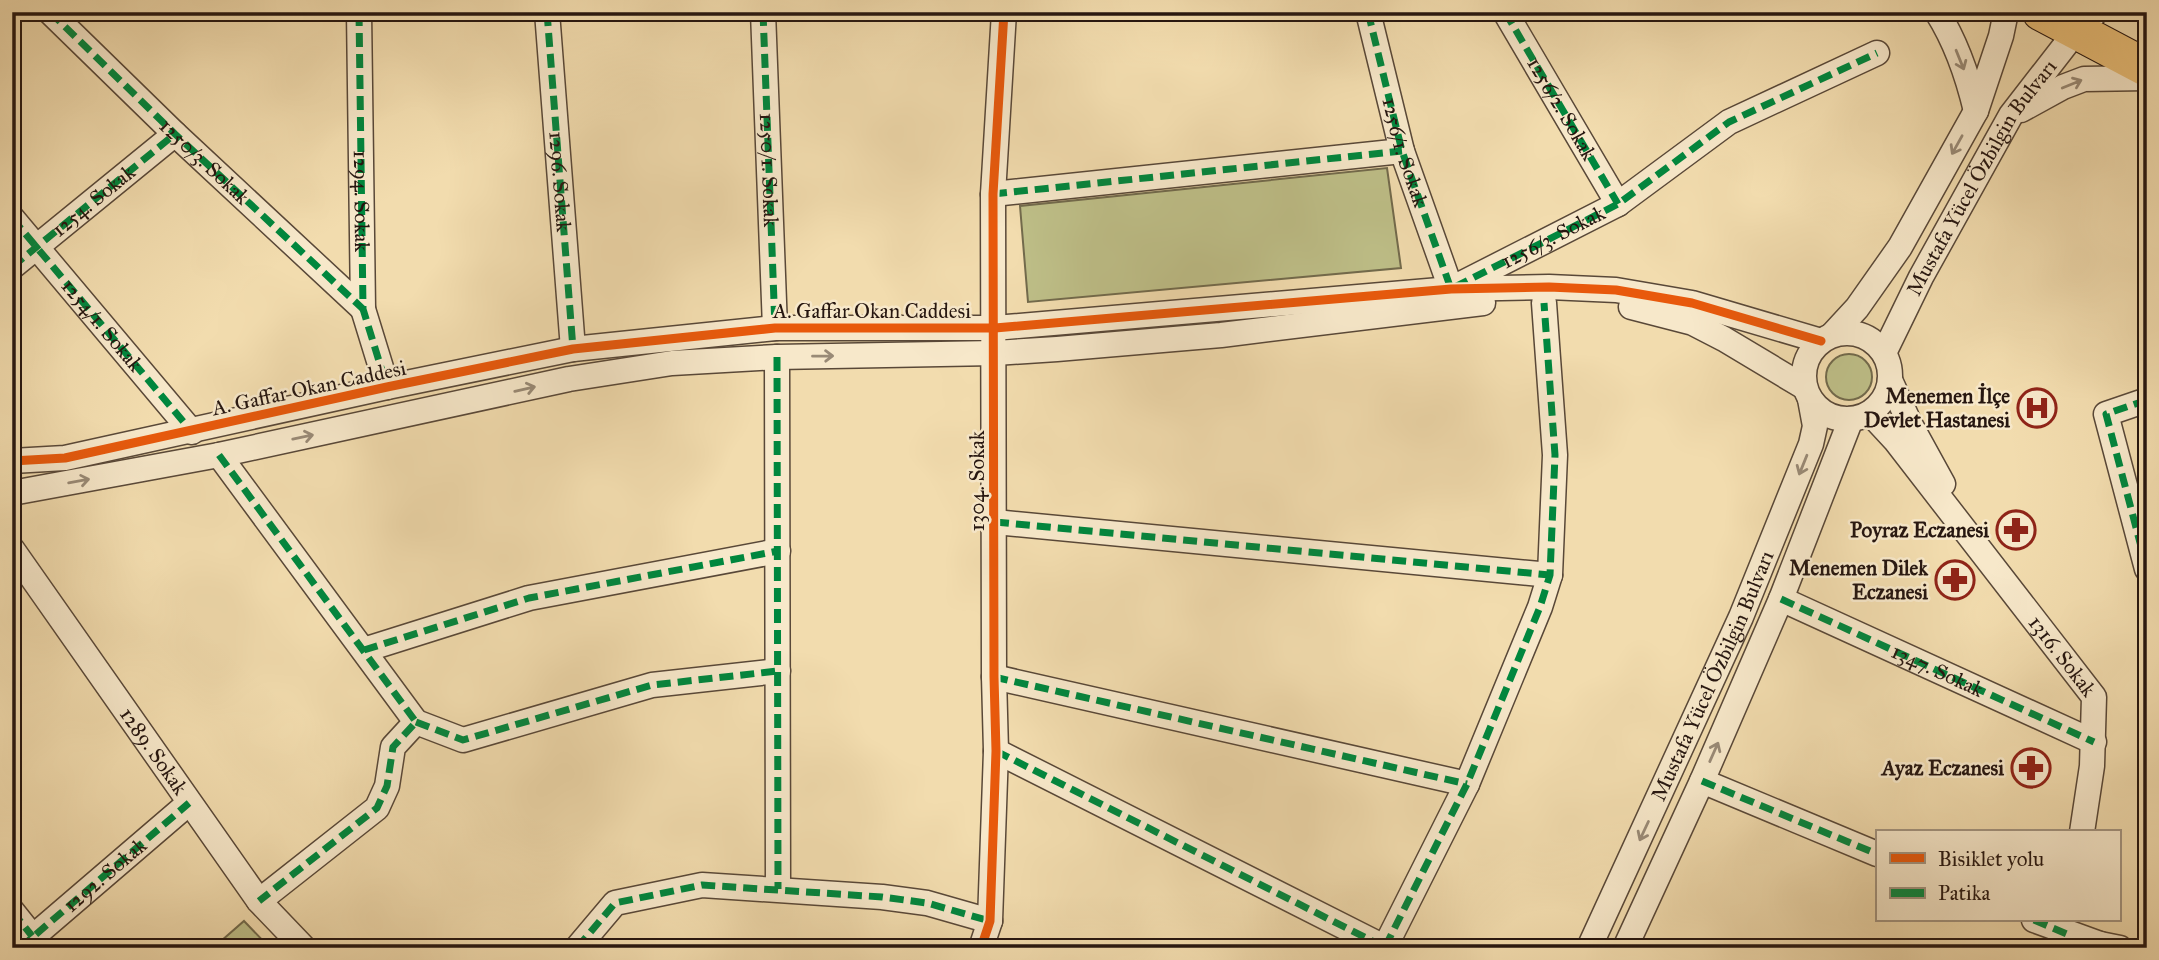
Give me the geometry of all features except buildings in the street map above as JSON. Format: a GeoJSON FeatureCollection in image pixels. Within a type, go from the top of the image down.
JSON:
{"type":"FeatureCollection","features":[{"type":"Feature","properties":{"kind":"highway"},"geometry":{"type":"LineString","coordinates":[[2041,12],[2086,21],[2147,68]]}},
{"type":"Feature","properties":{"kind":"street","name":"1250/3. Sokak"},"geometry":{"type":"LineString","coordinates":[[50,12],[175,134],[363,309]]}},
{"type":"Feature","properties":{"kind":"street","name":"1294. Sokak"},"geometry":{"type":"LineString","coordinates":[[359,12],[363,309],[387,387]]}},
{"type":"Feature","properties":{"kind":"street","name":"1296. Sokak"},"geometry":{"type":"LineString","coordinates":[[547,12],[573,349]]}},
{"type":"Feature","properties":{"kind":"street","name":"1250/1. Sokak"},"geometry":{"type":"LineString","coordinates":[[763,12],[775,328]]}},
{"type":"Feature","properties":{"kind":"street","name":"1304. Sokak"},"geometry":{"type":"LineString","coordinates":[[981,948],[990,921],[996,751],[993,194],[1003,12]]}},
{"type":"Feature","properties":{"kind":"street","name":"1256/1. Sokak"},"geometry":{"type":"LineString","coordinates":[[1368,12],[1402,151],[1451,289]]}},
{"type":"Feature","properties":{"kind":"street","name":"1256/2. Sokak"},"geometry":{"type":"LineString","coordinates":[[1505,12],[1618,204]]}},
{"type":"Feature","properties":{"kind":"street"},"geometry":{"type":"LineString","coordinates":[[1937,12],[1948,28],[1970,85],[1976,111]]}},
{"type":"Feature","properties":{"kind":"street","name":"Mustafa Yücel Özbilgin Bulvarı"},"geometry":{"type":"LineString","coordinates":[[1827,337],[1857,308],[1900,247],[1976,111],[2001,36],[2006,12]]}},
{"type":"Feature","properties":{"kind":"street","name":"Mustafa Yücel Özbilgin Bulvarı"},"geometry":{"type":"LineString","coordinates":[[1884,353],[1921,277],[2011,115],[2086,21]]}},
{"type":"Feature","properties":{"kind":"street","name":"1256/3. Sokak"},"geometry":{"type":"LineString","coordinates":[[1451,289],[1618,204],[1729,122],[1877,53]]}},
{"type":"Feature","properties":{"kind":"street"},"geometry":{"type":"LineString","coordinates":[[2011,115],[2063,87],[2084,79],[2147,78]]}},
{"type":"Feature","properties":{"kind":"street","name":"1254. Sokak"},"geometry":{"type":"LineString","coordinates":[[12,267],[175,134]]}},
{"type":"Feature","properties":{"kind":"street"},"geometry":{"type":"LineString","coordinates":[[993,194],[1402,151]]}},
{"type":"Feature","properties":{"kind":"street","name":"1254/1. Sokak"},"geometry":{"type":"LineString","coordinates":[[12,218],[192,432]]}},
{"type":"Feature","properties":{"kind":"street","name":"A. Gaffar Okan Caddesi"},"geometry":{"type":"LineString","coordinates":[[12,461],[65,458],[573,349],[775,328],[995,328],[1451,289],[1549,287],[1616,290],[1692,303],[1827,337]]}},
{"type":"Feature","properties":{"kind":"street","name":"A. Gaffar Okan Caddesi"},"geometry":{"type":"LineString","coordinates":[[12,494],[219,455],[569,379],[672,363],[777,357],[995,353],[1221,335],[1475,303],[1586,303],[1629,307],[1693,323],[1724,339],[1807,393]]}},
{"type":"Feature","properties":{"kind":"street"},"geometry":{"type":"LineString","coordinates":[[996,751],[1385,947],[1466,784],[1540,607],[1550,575],[1555,455],[1544,303]]}},
{"type":"Feature","properties":{"kind":"street"},"geometry":{"type":"LineString","coordinates":[[1890,380],[1884,399],[1861,416],[1839,419],[1828,415],[1807,393],[1803,374],[1805,361],[1812,349],[1827,337],[1847,332],[1874,342],[1884,353],[1890,380],[1910,424],[1973,540]]}},
{"type":"Feature","properties":{"kind":"street"},"geometry":{"type":"LineString","coordinates":[[777,357],[778,889]]}},
{"type":"Feature","properties":{"kind":"street","name":"Mustafa Yücel Özbilgin Bulvarı"},"geometry":{"type":"LineString","coordinates":[[1589,948],[1741,617],[1811,444],[1815,425],[1807,393]]}},
{"type":"Feature","properties":{"kind":"street"},"geometry":{"type":"LineString","coordinates":[[2147,400],[2106,414],[2147,569]]}},
{"type":"Feature","properties":{"kind":"street"},"geometry":{"type":"LineString","coordinates":[[1861,416],[1895,440],[1973,540]]}},
{"type":"Feature","properties":{"kind":"street","name":"Mustafa Yücel Özbilgin Bulvarı"},"geometry":{"type":"LineString","coordinates":[[1625,948],[1702,781],[1861,416]]}},
{"type":"Feature","properties":{"kind":"street"},"geometry":{"type":"LineString","coordinates":[[219,455],[416,722],[463,740],[652,685],[778,671]]}},
{"type":"Feature","properties":{"kind":"street"},"geometry":{"type":"LineString","coordinates":[[995,522],[1550,575]]}},
{"type":"Feature","properties":{"kind":"street","name":"1316. Sokak"},"geometry":{"type":"LineString","coordinates":[[1973,540],[2094,697],[2094,742],[2082,830]]}},
{"type":"Feature","properties":{"kind":"street","name":"1289. Sokak"},"geometry":{"type":"LineString","coordinates":[[12,549],[258,901],[304,948]]}},
{"type":"Feature","properties":{"kind":"street"},"geometry":{"type":"LineString","coordinates":[[364,650],[529,598],[778,551]]}},
{"type":"Feature","properties":{"kind":"street","name":"1347. Sokak"},"geometry":{"type":"LineString","coordinates":[[1781,599],[2094,742]]}},
{"type":"Feature","properties":{"kind":"street"},"geometry":{"type":"LineString","coordinates":[[994,677],[1466,784]]}},
{"type":"Feature","properties":{"kind":"street"},"geometry":{"type":"LineString","coordinates":[[258,901],[377,807],[387,786],[393,747],[416,722]]}},
{"type":"Feature","properties":{"kind":"street"},"geometry":{"type":"LineString","coordinates":[[1702,781],[1876,854]]}},
{"type":"Feature","properties":{"kind":"street","name":"1292. Sokak"},"geometry":{"type":"LineString","coordinates":[[26,942],[189,803]]}},
{"type":"Feature","properties":{"kind":"street"},"geometry":{"type":"LineString","coordinates":[[576,948],[615,903],[702,886],[882,897],[927,903],[990,921]]}},
{"type":"Feature","properties":{"kind":"street"},"geometry":{"type":"LineString","coordinates":[[12,911],[26,942]]}},
{"type":"Feature","properties":{"kind":"street"},"geometry":{"type":"LineString","coordinates":[[2039,922],[2106,947]]}},
{"type":"Feature","properties":{"kind":"green space"},"geometry":{"type":"Polygon","coordinates":[[[1387,168],[1401,268],[1028,302],[1020,206],[1387,168]]]}},
{"type":"Feature","properties":{"kind":"green space"},"geometry":{"type":"Polygon","coordinates":[[[1849,354],[1865,361],[1872,377],[1865,393],[1849,400],[1833,393],[1826,377],[1833,361],[1849,354]]]}},
{"type":"Feature","properties":{"kind":"green space"},"geometry":{"type":"Polygon","coordinates":[[[244,921],[270,948],[213,948],[244,921]]]}},
{"type":"Feature","properties":{"kind":"marked path"},"geometry":{"type":"LineString","coordinates":[[50,12],[175,134],[363,309]]}},
{"type":"Feature","properties":{"kind":"marked path"},"geometry":{"type":"LineString","coordinates":[[359,12],[363,309],[387,387]]}},
{"type":"Feature","properties":{"kind":"marked path"},"geometry":{"type":"LineString","coordinates":[[547,12],[573,349]]}},
{"type":"Feature","properties":{"kind":"marked path"},"geometry":{"type":"LineString","coordinates":[[763,12],[775,328]]}},
{"type":"Feature","properties":{"kind":"marked path"},"geometry":{"type":"LineString","coordinates":[[1368,12],[1402,151],[1451,289],[1618,204],[1729,122],[1877,53]]}},
{"type":"Feature","properties":{"kind":"marked path"},"geometry":{"type":"LineString","coordinates":[[1505,12],[1618,204]]}},
{"type":"Feature","properties":{"kind":"marked path"},"geometry":{"type":"LineString","coordinates":[[12,267],[175,134]]}},
{"type":"Feature","properties":{"kind":"marked path"},"geometry":{"type":"LineString","coordinates":[[993,194],[1402,151]]}},
{"type":"Feature","properties":{"kind":"marked path"},"geometry":{"type":"LineString","coordinates":[[12,218],[192,432]]}},
{"type":"Feature","properties":{"kind":"marked path"},"geometry":{"type":"LineString","coordinates":[[1385,947],[1467,784],[1540,607],[1550,575],[1555,455],[1544,303]]}},
{"type":"Feature","properties":{"kind":"marked path"},"geometry":{"type":"LineString","coordinates":[[777,357],[778,889]]}},
{"type":"Feature","properties":{"kind":"marked path"},"geometry":{"type":"LineString","coordinates":[[2147,400],[2106,414],[2147,569]]}},
{"type":"Feature","properties":{"kind":"marked path"},"geometry":{"type":"LineString","coordinates":[[219,455],[416,722],[393,747],[387,786],[377,808],[259,901]]}},
{"type":"Feature","properties":{"kind":"marked path"},"geometry":{"type":"LineString","coordinates":[[995,522],[1550,575]]}},
{"type":"Feature","properties":{"kind":"marked path"},"geometry":{"type":"LineString","coordinates":[[364,650],[529,598],[778,551]]}},
{"type":"Feature","properties":{"kind":"marked path"},"geometry":{"type":"LineString","coordinates":[[1781,599],[2094,742]]}},
{"type":"Feature","properties":{"kind":"marked path"},"geometry":{"type":"LineString","coordinates":[[416,722],[463,740],[652,685],[778,671]]}},
{"type":"Feature","properties":{"kind":"marked path"},"geometry":{"type":"LineString","coordinates":[[994,677],[1467,784]]}},
{"type":"Feature","properties":{"kind":"marked path"},"geometry":{"type":"LineString","coordinates":[[996,751],[1386,948]]}},
{"type":"Feature","properties":{"kind":"marked path"},"geometry":{"type":"LineString","coordinates":[[1702,781],[1876,854]]}},
{"type":"Feature","properties":{"kind":"marked path"},"geometry":{"type":"LineString","coordinates":[[20,948],[189,803]]}},
{"type":"Feature","properties":{"kind":"marked path"},"geometry":{"type":"LineString","coordinates":[[577,948],[615,903],[702,885],[882,897],[927,903],[990,921]]}},
{"type":"Feature","properties":{"kind":"marked path"},"geometry":{"type":"LineString","coordinates":[[12,911],[32,936]]}},
{"type":"Feature","properties":{"kind":"marked path"},"geometry":{"type":"LineString","coordinates":[[2039,922],[2067,934]]}},
{"type":"Feature","properties":{"kind":"cycle path"},"geometry":{"type":"LineString","coordinates":[[981,948],[990,921],[996,751],[993,194],[1004,12]]}},
{"type":"Feature","properties":{"kind":"cycle path"},"geometry":{"type":"LineString","coordinates":[[12,461],[65,458],[573,349],[775,328],[995,328],[1451,289],[1549,287],[1616,290],[1692,303],[1821,341]]}},
{"type":"Feature","properties":{"kind":"place","name":"Menemen İlçe Devlet Hastanesi"},"geometry":{"type":"Point","coordinates":[2037,408]}},
{"type":"Feature","properties":{"kind":"place","name":"Poyraz Eczanesi"},"geometry":{"type":"Point","coordinates":[2016,530]}},
{"type":"Feature","properties":{"kind":"place","name":"Menemen Dilek Eczanesi"},"geometry":{"type":"Point","coordinates":[1955,580]}},
{"type":"Feature","properties":{"kind":"place","name":"Ayaz Eczanesi"},"geometry":{"type":"Point","coordinates":[2031,768]}}]}
